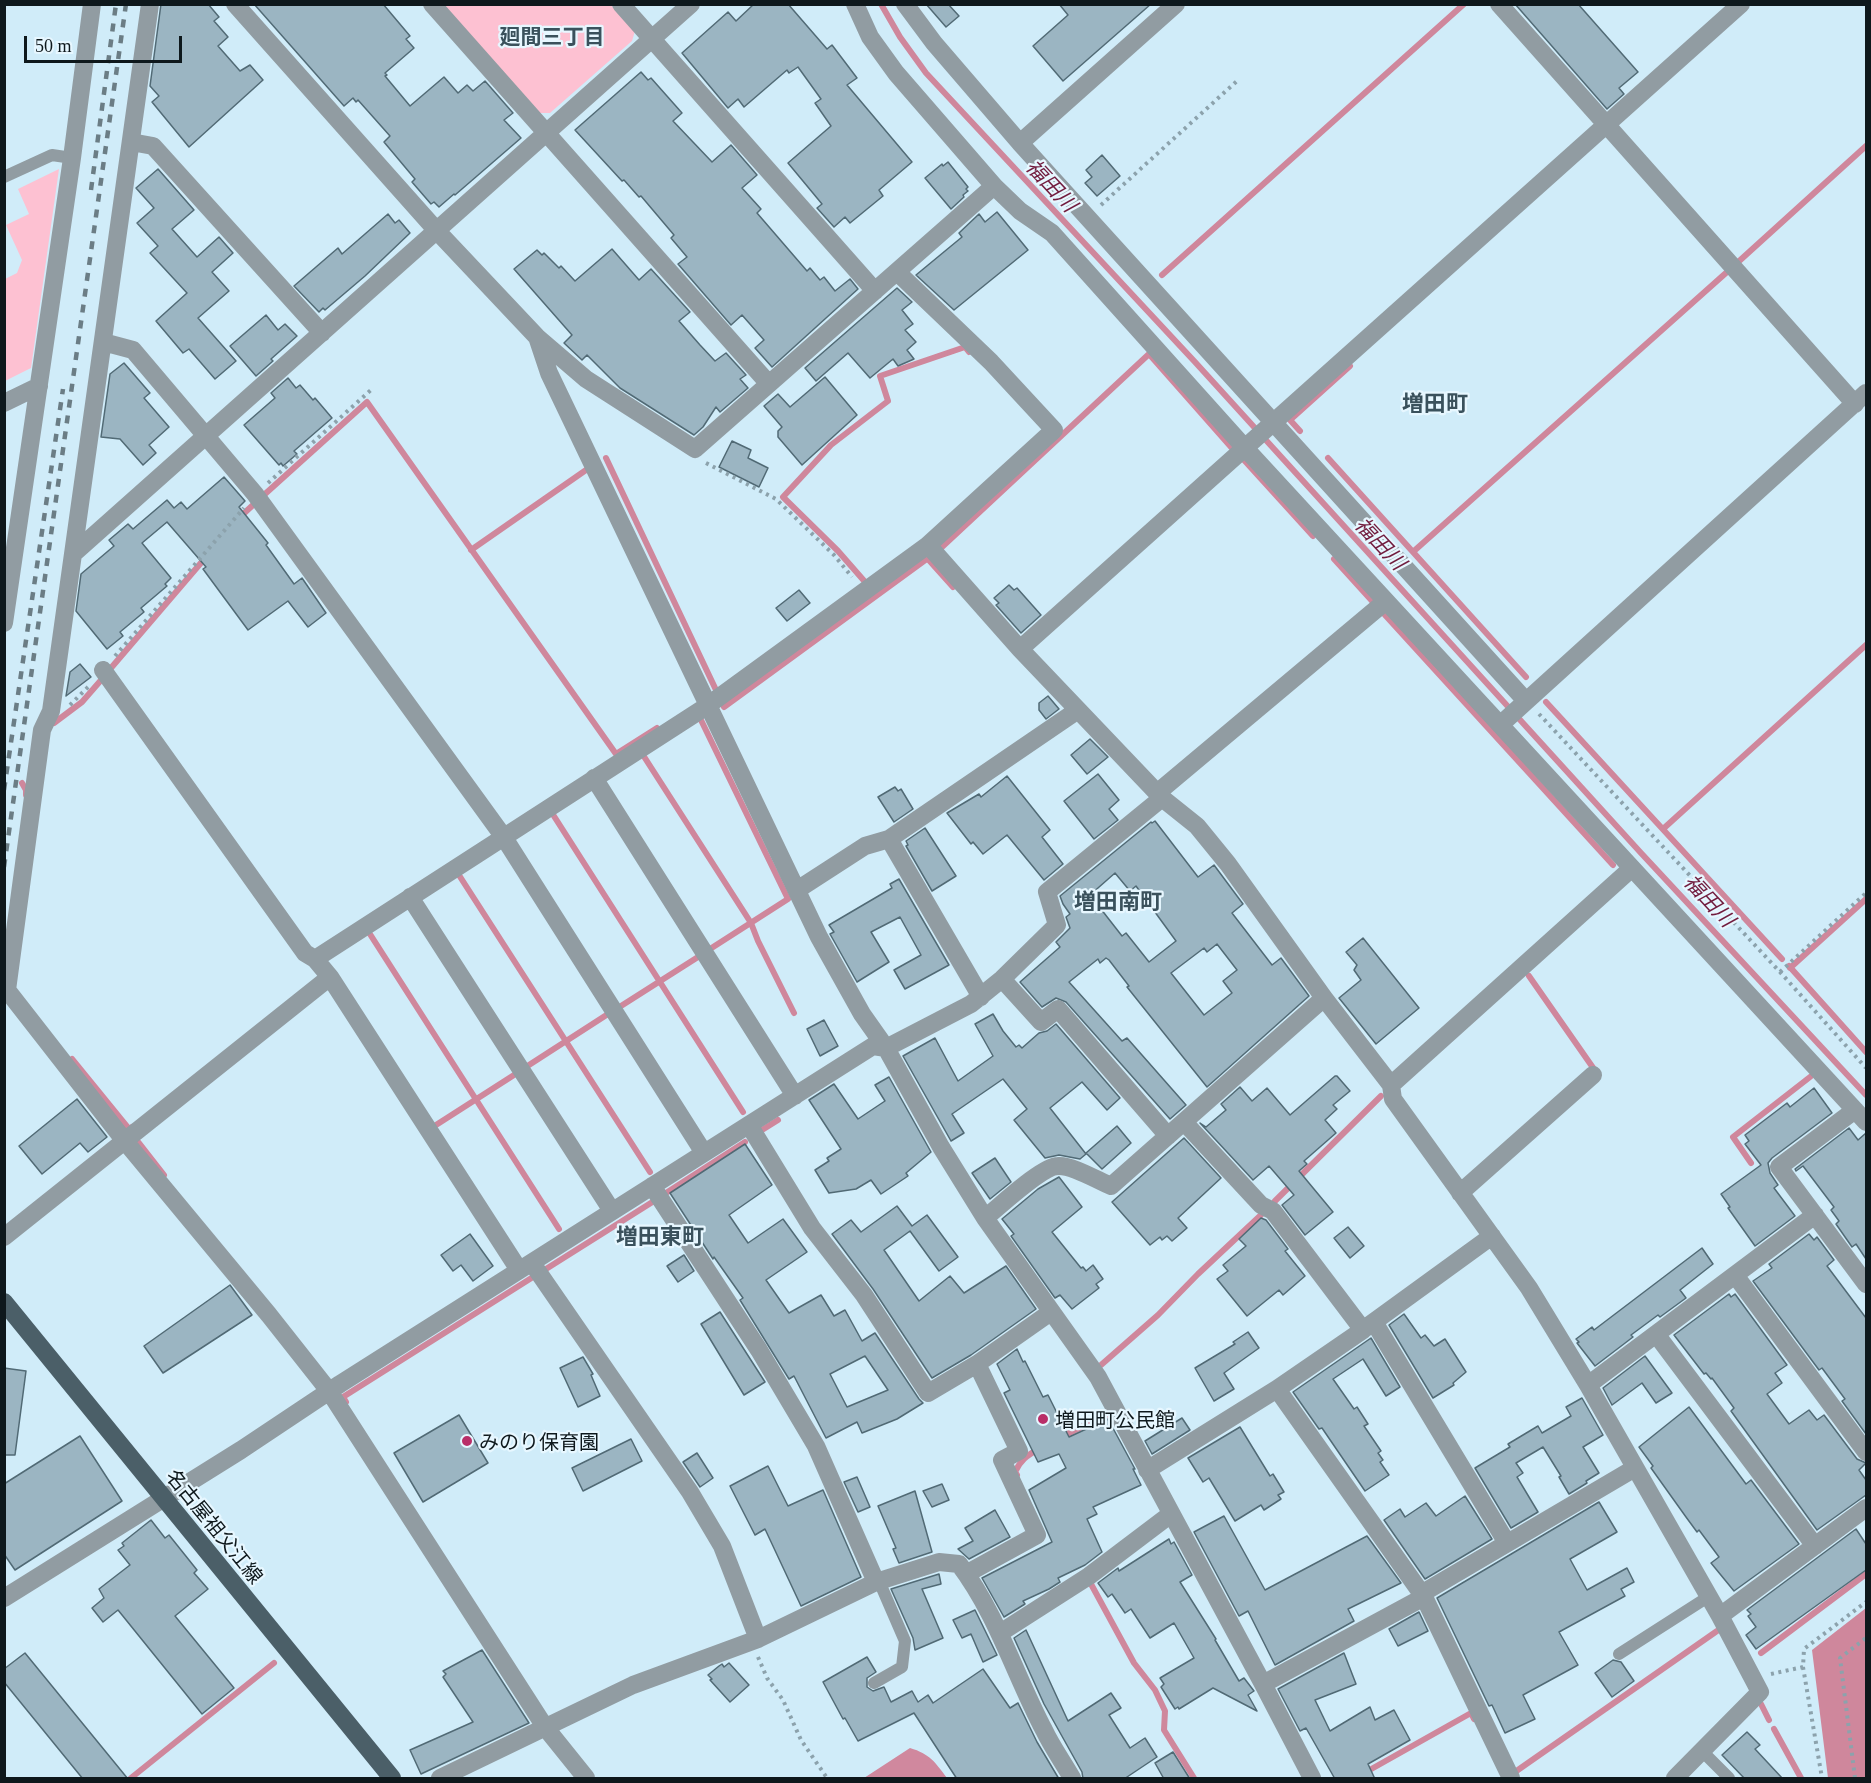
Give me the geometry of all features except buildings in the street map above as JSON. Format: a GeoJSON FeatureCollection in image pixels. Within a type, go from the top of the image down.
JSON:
{"type":"FeatureCollection","features":[{"type":"Feature","properties":{"kind":"main road","name":"名古屋祖父江線"},"geometry":{"type":"LineString","coordinates":[[4,1302],[392,1779]]}},
{"type":"Feature","properties":{"kind":"street"},"geometry":{"type":"LineString","coordinates":[[4,623],[72,158],[92,4]]}},
{"type":"Feature","properties":{"kind":"street"},"geometry":{"type":"LineString","coordinates":[[150,4],[51,711],[42,730],[7,990],[124,1140],[329,1391],[545,1727],[586,1779]]}},
{"type":"Feature","properties":{"kind":"street"},"geometry":{"type":"LineString","coordinates":[[235,4],[437,231],[537,337],[586,380],[695,449],[994,186]]}},
{"type":"Feature","properties":{"kind":"street"},"geometry":{"type":"LineString","coordinates":[[432,4],[769,384]]}},
{"type":"Feature","properties":{"kind":"street"},"geometry":{"type":"LineString","coordinates":[[621,4],[875,291]]}},
{"type":"Feature","properties":{"kind":"street"},"geometry":{"type":"LineString","coordinates":[[73,554],[692,4]]}},
{"type":"Feature","properties":{"kind":"street"},"geometry":{"type":"LineString","coordinates":[[855,4],[870,37],[896,74],[994,186],[1020,211],[1052,233],[1248,445],[1386,601],[1504,721],[1632,868],[1861,1116],[1779,1167],[1866,1284]]}},
{"type":"Feature","properties":{"kind":"street"},"geometry":{"type":"LineString","coordinates":[[905,4],[933,42],[1020,143],[1270,425],[1525,702]]}},
{"type":"Feature","properties":{"kind":"street"},"geometry":{"type":"LineString","coordinates":[[1020,143],[1176,4]]}},
{"type":"Feature","properties":{"kind":"street"},"geometry":{"type":"LineString","coordinates":[[1499,4],[1860,399],[1504,721]]}},
{"type":"Feature","properties":{"kind":"street"},"geometry":{"type":"LineString","coordinates":[[1020,649],[1741,4]]}},
{"type":"Feature","properties":{"kind":"street"},"geometry":{"type":"LineString","coordinates":[[131,142],[153,146],[322,333]]}},
{"type":"Feature","properties":{"kind":"street"},"geometry":{"type":"LineString","coordinates":[[315,959],[706,706],[928,545],[1054,430],[991,362],[897,272]]}},
{"type":"Feature","properties":{"kind":"street"},"geometry":{"type":"LineString","coordinates":[[537,337],[549,373],[706,706],[819,937],[862,1014],[886,1048],[941,1147],[985,1218],[1098,1377],[1312,1779]]}},
{"type":"Feature","properties":{"kind":"street"},"geometry":{"type":"LineString","coordinates":[[103,342],[133,350],[255,494],[503,836],[704,1153]]}},
{"type":"Feature","properties":{"kind":"street"},"geometry":{"type":"LineString","coordinates":[[4,403],[39,386]]}},
{"type":"Feature","properties":{"kind":"street"},"geometry":{"type":"LineString","coordinates":[[928,545],[1020,649],[1160,796],[1197,826],[1228,864],[1324,998],[1391,1085],[1393,1099],[1529,1288],[1588,1385],[1760,1692],[1675,1779]]}},
{"type":"Feature","properties":{"kind":"street"},"geometry":{"type":"LineString","coordinates":[[4,1598],[241,1450],[329,1391],[873,1046],[886,1048],[981,997],[1057,925],[1047,892],[1386,601]]}},
{"type":"Feature","properties":{"kind":"street"},"geometry":{"type":"LineString","coordinates":[[103,670],[304,953],[315,959],[330,976],[525,1267],[690,1492],[722,1546],[755,1640]]}},
{"type":"Feature","properties":{"kind":"street"},"geometry":{"type":"LineString","coordinates":[[797,890],[865,846],[889,839],[1078,710]]}},
{"type":"Feature","properties":{"kind":"street"},"geometry":{"type":"LineString","coordinates":[[594,778],[795,1096]]}},
{"type":"Feature","properties":{"kind":"street"},"geometry":{"type":"LineString","coordinates":[[889,839],[981,997]]}},
{"type":"Feature","properties":{"kind":"street"},"geometry":{"type":"LineString","coordinates":[[1391,1085],[1632,868]]}},
{"type":"Feature","properties":{"kind":"street"},"geometry":{"type":"LineString","coordinates":[[410,897],[612,1211]]}},
{"type":"Feature","properties":{"kind":"street"},"geometry":{"type":"LineString","coordinates":[[4,1237],[330,976]]}},
{"type":"Feature","properties":{"kind":"street"},"geometry":{"type":"LineString","coordinates":[[1002,978],[1041,1022],[1058,1009],[1168,1136]]}},
{"type":"Feature","properties":{"kind":"street"},"geometry":{"type":"LineString","coordinates":[[985,1218],[1042,1172],[1057,1166],[1072,1169],[1111,1186],[1324,998]]}},
{"type":"Feature","properties":{"kind":"street"},"geometry":{"type":"LineString","coordinates":[[1460,1193],[1593,1075]]}},
{"type":"Feature","properties":{"kind":"street"},"geometry":{"type":"LineString","coordinates":[[1184,1122],[1261,1205],[1273,1211],[1369,1326],[1508,1543]]}},
{"type":"Feature","properties":{"kind":"street"},"geometry":{"type":"LineString","coordinates":[[749,1125],[812,1228],[864,1295],[928,1393],[977,1364],[1052,1312]]}},
{"type":"Feature","properties":{"kind":"street"},"geometry":{"type":"LineString","coordinates":[[652,1186],[759,1350],[816,1446],[877,1582]]}},
{"type":"Feature","properties":{"kind":"street"},"geometry":{"type":"LineString","coordinates":[[1588,1385],[1815,1215]]}},
{"type":"Feature","properties":{"kind":"street"},"geometry":{"type":"LineString","coordinates":[[1147,1470],[1278,1389],[1492,1236]]}},
{"type":"Feature","properties":{"kind":"street"},"geometry":{"type":"LineString","coordinates":[[1736,1275],[1866,1452]]}},
{"type":"Feature","properties":{"kind":"street"},"geometry":{"type":"LineString","coordinates":[[1656,1334],[1815,1546]]}},
{"type":"Feature","properties":{"kind":"street"},"geometry":{"type":"LineString","coordinates":[[966,1574],[1037,1536],[1002,1460],[1019,1451],[977,1364]]}},
{"type":"Feature","properties":{"kind":"street"},"geometry":{"type":"LineString","coordinates":[[1278,1389],[1422,1596],[1512,1779]]}},
{"type":"Feature","properties":{"kind":"street"},"geometry":{"type":"LineString","coordinates":[[1263,1684],[1422,1596],[1635,1468]]}},
{"type":"Feature","properties":{"kind":"street"},"geometry":{"type":"LineString","coordinates":[[1720,1617],[1866,1508]]}},
{"type":"Feature","properties":{"kind":"street"},"geometry":{"type":"LineString","coordinates":[[1000,1633],[1089,1576],[1171,1514]]}},
{"type":"Feature","properties":{"kind":"street"},"geometry":{"type":"LineString","coordinates":[[440,1779],[633,1685],[755,1640],[877,1582],[939,1562],[959,1564],[966,1574],[1000,1633],[1044,1730],[1072,1779]]}},
{"type":"Feature","properties":{"kind":"lane"},"geometry":{"type":"LineString","coordinates":[[4,177],[52,155],[72,158]]}},
{"type":"Feature","properties":{"kind":"lane"},"geometry":{"type":"LineString","coordinates":[[874,1683],[902,1667],[905,1641],[877,1582]]}},
{"type":"Feature","properties":{"kind":"lane"},"geometry":{"type":"LineString","coordinates":[[1619,1654],[1708,1597]]}},
{"type":"Feature","properties":{"kind":"lane"},"geometry":{"type":"LineString","coordinates":[[1701,1751],[1729,1779]]}},
{"type":"Feature","properties":{"kind":"path"},"geometry":{"type":"LineString","coordinates":[[1088,217],[1238,80]]}},
{"type":"Feature","properties":{"kind":"path"},"geometry":{"type":"LineString","coordinates":[[51,711],[60,713],[79,698],[255,494],[372,389]]}},
{"type":"Feature","properties":{"kind":"path"},"geometry":{"type":"LineString","coordinates":[[695,449],[701,461],[776,499],[834,555],[864,592]]}},
{"type":"Feature","properties":{"kind":"path"},"geometry":{"type":"LineString","coordinates":[[1525,702],[1780,972],[1866,1068]]}},
{"type":"Feature","properties":{"kind":"path"},"geometry":{"type":"LineString","coordinates":[[1780,972],[1866,893]]}},
{"type":"Feature","properties":{"kind":"path"},"geometry":{"type":"LineString","coordinates":[[1822,1779],[1803,1667],[1804,1649],[1866,1602]]}},
{"type":"Feature","properties":{"kind":"path"},"geometry":{"type":"LineString","coordinates":[[1855,1779],[1840,1658],[1866,1638]]}},
{"type":"Feature","properties":{"kind":"path"},"geometry":{"type":"LineString","coordinates":[[755,1640],[767,1678],[783,1700],[801,1740],[827,1779]]}},
{"type":"Feature","properties":{"kind":"path"},"geometry":{"type":"LineString","coordinates":[[1753,1678],[1803,1667]]}},
{"type":"Feature","properties":{"kind":"shaded area"},"geometry":{"type":"Polygon","coordinates":[[[444,5],[611,5],[635,31],[632,41],[550,113],[540,113],[444,5]]]}},
{"type":"Feature","properties":{"kind":"shaded area"},"geometry":{"type":"Polygon","coordinates":[[[59,169],[31,368],[5,381],[5,279],[17,273],[22,260],[6,225],[29,214],[18,189],[59,169]]]}},
{"type":"Feature","properties":{"kind":"shaded area"},"geometry":{"type":"Polygon","coordinates":[[[1866,1608],[1866,1778],[1828,1778],[1812,1650],[1866,1608]]]}},
{"type":"Feature","properties":{"kind":"shaded area"},"geometry":{"type":"Polygon","coordinates":[[[910,1748],[931,1759],[947,1778],[864,1778],[910,1748]]]}},
{"type":"Feature","properties":{"kind":"waterway","name":"福田川"},"geometry":{"type":"LineString","coordinates":[[881,4],[900,37],[926,73],[1195,362],[1641,853],[1866,1095]]}},
{"type":"Feature","properties":{"kind":"waterway"},"geometry":{"type":"LineString","coordinates":[[1162,275],[1464,4]]}},
{"type":"Feature","properties":{"kind":"waterway"},"geometry":{"type":"LineString","coordinates":[[1737,263],[1866,146]]}},
{"type":"Feature","properties":{"kind":"waterway"},"geometry":{"type":"LineString","coordinates":[[1414,551],[1727,272]]}},
{"type":"Feature","properties":{"kind":"waterway"},"geometry":{"type":"LineString","coordinates":[[866,583],[838,551],[783,497],[831,445],[888,401],[880,376],[965,347],[969,352]]}},
{"type":"Feature","properties":{"kind":"waterway"},"geometry":{"type":"LineString","coordinates":[[942,547],[1149,354],[1231,447]]}},
{"type":"Feature","properties":{"kind":"waterway"},"geometry":{"type":"LineString","coordinates":[[1300,431],[1290,420],[1350,366]]}},
{"type":"Feature","properties":{"kind":"waterway"},"geometry":{"type":"LineString","coordinates":[[265,494],[367,402],[616,754],[657,728]]}},
{"type":"Feature","properties":{"kind":"waterway"},"geometry":{"type":"LineString","coordinates":[[606,458],[716,690]]}},
{"type":"Feature","properties":{"kind":"waterway"},"geometry":{"type":"LineString","coordinates":[[1328,458],[1526,677]]}},
{"type":"Feature","properties":{"kind":"waterway"},"geometry":{"type":"LineString","coordinates":[[1244,460],[1313,536]]}},
{"type":"Feature","properties":{"kind":"waterway"},"geometry":{"type":"LineString","coordinates":[[471,550],[586,470]]}},
{"type":"Feature","properties":{"kind":"waterway"},"geometry":{"type":"LineString","coordinates":[[240,517],[253,505]]}},
{"type":"Feature","properties":{"kind":"waterway"},"geometry":{"type":"LineString","coordinates":[[111,668],[206,557]]}},
{"type":"Feature","properties":{"kind":"waterway"},"geometry":{"type":"LineString","coordinates":[[927,558],[953,587]]}},
{"type":"Feature","properties":{"kind":"waterway"},"geometry":{"type":"LineString","coordinates":[[724,707],[928,558]]}},
{"type":"Feature","properties":{"kind":"waterway"},"geometry":{"type":"LineString","coordinates":[[1334,559],[1373,602]]}},
{"type":"Feature","properties":{"kind":"waterway"},"geometry":{"type":"LineString","coordinates":[[1385,615],[1613,865]]}},
{"type":"Feature","properties":{"kind":"waterway"},"geometry":{"type":"LineString","coordinates":[[1663,829],[1866,645]]}},
{"type":"Feature","properties":{"kind":"waterway"},"geometry":{"type":"LineString","coordinates":[[54,723],[82,702],[102,679]]}},
{"type":"Feature","properties":{"kind":"waterway"},"geometry":{"type":"LineString","coordinates":[[1546,702],[1782,959]]}},
{"type":"Feature","properties":{"kind":"waterway"},"geometry":{"type":"LineString","coordinates":[[700,718],[788,899],[710,949]]}},
{"type":"Feature","properties":{"kind":"waterway"},"geometry":{"type":"LineString","coordinates":[[643,755],[751,923],[794,1013]]}},
{"type":"Feature","properties":{"kind":"waterway"},"geometry":{"type":"LineString","coordinates":[[22,783],[26,795]]}},
{"type":"Feature","properties":{"kind":"waterway"},"geometry":{"type":"LineString","coordinates":[[552,813],[743,1112]]}},
{"type":"Feature","properties":{"kind":"waterway"},"geometry":{"type":"LineString","coordinates":[[457,872],[650,1172]]}},
{"type":"Feature","properties":{"kind":"waterway"},"geometry":{"type":"LineString","coordinates":[[1790,968],[1866,899]]}},
{"type":"Feature","properties":{"kind":"waterway"},"geometry":{"type":"LineString","coordinates":[[368,931],[559,1229]]}},
{"type":"Feature","properties":{"kind":"waterway"},"geometry":{"type":"LineString","coordinates":[[621,1006],[698,957]]}},
{"type":"Feature","properties":{"kind":"waterway"},"geometry":{"type":"LineString","coordinates":[[1789,966],[1866,1052]]}},
{"type":"Feature","properties":{"kind":"waterway"},"geometry":{"type":"LineString","coordinates":[[1529,976],[1596,1072]]}},
{"type":"Feature","properties":{"kind":"waterway"},"geometry":{"type":"LineString","coordinates":[[529,1065],[608,1014]]}},
{"type":"Feature","properties":{"kind":"waterway"},"geometry":{"type":"LineString","coordinates":[[72,1059],[129,1129],[132,1127]]}},
{"type":"Feature","properties":{"kind":"waterway"},"geometry":{"type":"LineString","coordinates":[[436,1125],[514,1075]]}},
{"type":"Feature","properties":{"kind":"waterway"},"geometry":{"type":"LineString","coordinates":[[1751,1163],[1733,1137],[1810,1077]]}},
{"type":"Feature","properties":{"kind":"waterway"},"geometry":{"type":"LineString","coordinates":[[1275,1201],[1381,1096]]}},
{"type":"Feature","properties":{"kind":"waterway"},"geometry":{"type":"LineString","coordinates":[[762,1130],[778,1120]]}},
{"type":"Feature","properties":{"kind":"waterway"},"geometry":{"type":"LineString","coordinates":[[666,1193],[745,1142]]}},
{"type":"Feature","properties":{"kind":"waterway"},"geometry":{"type":"LineString","coordinates":[[139,1143],[164,1175]]}},
{"type":"Feature","properties":{"kind":"waterway"},"geometry":{"type":"LineString","coordinates":[[546,1269],[654,1201]]}},
{"type":"Feature","properties":{"kind":"waterway"},"geometry":{"type":"LineString","coordinates":[[1101,1365],[1158,1315],[1261,1215]]}},
{"type":"Feature","properties":{"kind":"waterway"},"geometry":{"type":"LineString","coordinates":[[346,1402],[343,1397],[533,1277]]}},
{"type":"Feature","properties":{"kind":"waterway"},"geometry":{"type":"LineString","coordinates":[[1061,1437],[1108,1414]]}},
{"type":"Feature","properties":{"kind":"waterway"},"geometry":{"type":"LineString","coordinates":[[1017,1475],[1015,1472],[1022,1461],[1039,1449]]}},
{"type":"Feature","properties":{"kind":"waterway"},"geometry":{"type":"LineString","coordinates":[[1761,1653],[1866,1574]]}},
{"type":"Feature","properties":{"kind":"waterway"},"geometry":{"type":"LineString","coordinates":[[1091,1584],[1134,1663],[1155,1690],[1165,1711],[1164,1730],[1194,1778]]}},
{"type":"Feature","properties":{"kind":"waterway"},"geometry":{"type":"LineString","coordinates":[[1515,1772],[1717,1631]]}},
{"type":"Feature","properties":{"kind":"waterway"},"geometry":{"type":"LineString","coordinates":[[131,1778],[274,1663]]}},
{"type":"Feature","properties":{"kind":"waterway"},"geometry":{"type":"LineString","coordinates":[[1761,1704],[1769,1720]]}},
{"type":"Feature","properties":{"kind":"waterway"},"geometry":{"type":"LineString","coordinates":[[1366,1772],[1471,1713],[1474,1719]]}},
{"type":"Feature","properties":{"kind":"waterway"},"geometry":{"type":"LineString","coordinates":[[1774,1729],[1801,1778]]}},
{"type":"Feature","properties":{"kind":"railway"},"geometry":{"type":"LineString","coordinates":[[91,190],[116,4]]}},
{"type":"Feature","properties":{"kind":"railway"},"geometry":{"type":"LineString","coordinates":[[4,867],[126,4]]}},
{"type":"Feature","properties":{"kind":"railway"},"geometry":{"type":"LineString","coordinates":[[4,790],[63,389]]}},
{"type":"Feature","properties":{"kind":"place","name":"増田町公民館"},"geometry":{"type":"Point","coordinates":[1043,1419]}},
{"type":"Feature","properties":{"kind":"place","name":"みのり保育園"},"geometry":{"type":"Point","coordinates":[467,1441]}},
{"type":"Feature","properties":{"kind":"district","name":"廻間三丁目"},"geometry":{"type":"Point","coordinates":[552,36]}},
{"type":"Feature","properties":{"kind":"district","name":"増田町"},"geometry":{"type":"Point","coordinates":[1435,403]}},
{"type":"Feature","properties":{"kind":"district","name":"増田南町"},"geometry":{"type":"Point","coordinates":[1118,901]}},
{"type":"Feature","properties":{"kind":"district","name":"増田東町"},"geometry":{"type":"Point","coordinates":[660,1236]}}]}
